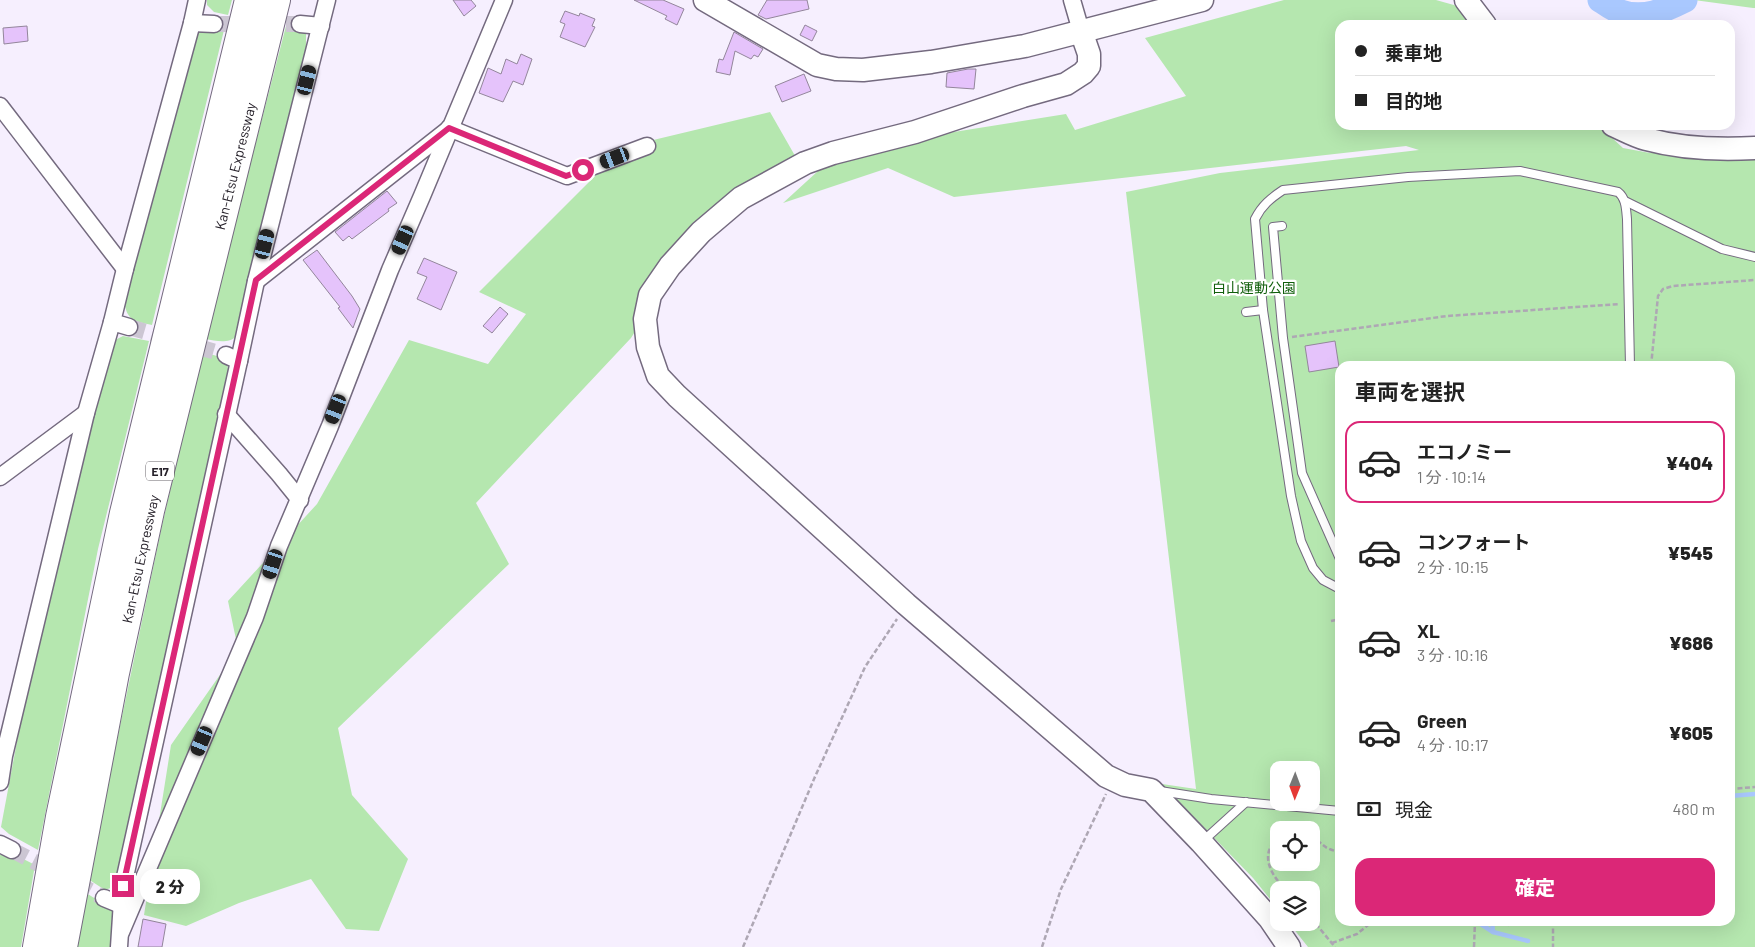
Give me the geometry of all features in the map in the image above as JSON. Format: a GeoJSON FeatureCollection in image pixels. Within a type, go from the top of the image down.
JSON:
{"type":"FeatureCollection","features":[{"type":"Feature","properties":{"kind":"highway","name":"Kan-Etsu Expressway"},"geometry":{"type":"LineString","coordinates":[[37,947],[62,808],[124,513],[249,0]]}},
{"type":"Feature","properties":{"kind":"highway","name":"Kan-Etsu Expressway"},"geometry":{"type":"LineString","coordinates":[[63,947],[84,827],[150,511],[276,0]]}},
{"type":"Feature","properties":{"kind":"street"},"geometry":{"type":"LineString","coordinates":[[120,939],[123,886],[226,414],[232,358],[256,280],[327,0]]}},
{"type":"Feature","properties":{"kind":"street"},"geometry":{"type":"LineString","coordinates":[[120,939],[255,617],[279,546],[330,426],[390,270],[504,0]]}},
{"type":"Feature","properties":{"kind":"street"},"geometry":{"type":"LineString","coordinates":[[705,0],[817,65],[836,69],[863,70],[931,62],[1025,46],[1202,0]]}},
{"type":"Feature","properties":{"kind":"street"},"geometry":{"type":"LineString","coordinates":[[1072,0],[1080,31],[1089,54],[1089,66],[1076,79],[1066,84],[1023,96],[915,132],[833,153],[805,163],[741,198],[701,232],[670,266],[650,296],[645,319],[648,347],[658,376],[677,396],[906,604],[1106,776],[1124,785],[1151,790],[1201,842],[1270,920],[1289,947]]}},
{"type":"Feature","properties":{"kind":"street"},"geometry":{"type":"LineString","coordinates":[[1466,0],[1481,20]]}},
{"type":"Feature","properties":{"kind":"street"},"geometry":{"type":"LineString","coordinates":[[0,782],[2,758],[86,413],[112,322],[193,8],[214,24]]}},
{"type":"Feature","properties":{"kind":"street"},"geometry":{"type":"LineString","coordinates":[[300,24],[321,26]]}},
{"type":"Feature","properties":{"kind":"street"},"geometry":{"type":"LineString","coordinates":[[0,106],[125,269]]}},
{"type":"Feature","properties":{"kind":"street"},"geometry":{"type":"LineString","coordinates":[[256,280],[449,128]]}},
{"type":"Feature","properties":{"kind":"street"},"geometry":{"type":"LineString","coordinates":[[449,128],[566,176],[648,146]]}},
{"type":"Feature","properties":{"kind":"street"},"geometry":{"type":"LineString","coordinates":[[1625,130],[1644,139],[1669,144],[1731,150],[1755,148]]}},
{"type":"Feature","properties":{"kind":"street"},"geometry":{"type":"LineString","coordinates":[[112,322],[129,327]]}},
{"type":"Feature","properties":{"kind":"street"},"geometry":{"type":"LineString","coordinates":[[0,477],[86,413]]}},
{"type":"Feature","properties":{"kind":"street"},"geometry":{"type":"LineString","coordinates":[[226,414],[300,500]]}},
{"type":"Feature","properties":{"kind":"street"},"geometry":{"type":"LineString","coordinates":[[104,898],[121,905]]}},
{"type":"Feature","properties":{"kind":"lane"},"geometry":{"type":"LineString","coordinates":[[1335,586],[1324,580],[1313,568],[1301,541],[1291,496],[1263,310],[1255,219],[1261,207],[1283,190],[1408,177],[1520,171],[1618,192],[1625,201],[1627,219],[1630,361]]}},
{"type":"Feature","properties":{"kind":"lane"},"geometry":{"type":"LineString","coordinates":[[1625,201],[1722,249],[1755,256]]}},
{"type":"Feature","properties":{"kind":"lane"},"geometry":{"type":"LineString","coordinates":[[1282,226],[1273,227],[1283,338],[1302,472],[1335,548]]}},
{"type":"Feature","properties":{"kind":"lane"},"geometry":{"type":"LineString","coordinates":[[1246,312],[1263,310]]}},
{"type":"Feature","properties":{"kind":"lane"},"geometry":{"type":"LineString","coordinates":[[1151,790],[1211,799],[1335,811]]}},
{"type":"Feature","properties":{"kind":"lane"},"geometry":{"type":"LineString","coordinates":[[1201,842],[1246,802]]}},
{"type":"Feature","properties":{"kind":"path"},"geometry":{"type":"LineString","coordinates":[[1652,361],[1658,296],[1663,290],[1673,286],[1755,280]]}},
{"type":"Feature","properties":{"kind":"path"},"geometry":{"type":"LineString","coordinates":[[1283,338],[1447,316],[1629,304]]}},
{"type":"Feature","properties":{"kind":"path"},"geometry":{"type":"LineString","coordinates":[[743,947],[814,778],[865,667],[906,604]]}},
{"type":"Feature","properties":{"kind":"path"},"geometry":{"type":"LineString","coordinates":[[1042,947],[1061,889],[1112,779]]}},
{"type":"Feature","properties":{"kind":"path"},"geometry":{"type":"LineString","coordinates":[[1735,789],[1755,787]]}},
{"type":"Feature","properties":{"kind":"path"},"geometry":{"type":"LineString","coordinates":[[1320,842],[1324,847],[1335,850]]}},
{"type":"Feature","properties":{"kind":"path"},"geometry":{"type":"LineString","coordinates":[[1270,848],[1268,865],[1270,869]]}},
{"type":"Feature","properties":{"kind":"path"},"geometry":{"type":"LineString","coordinates":[[1332,943],[1357,934],[1367,926]]}},
{"type":"Feature","properties":{"kind":"path"},"geometry":{"type":"LineString","coordinates":[[1474,947],[1475,926]]}},
{"type":"Feature","properties":{"kind":"path"},"geometry":{"type":"LineString","coordinates":[[1553,926],[1553,947]]}},
{"type":"Feature","properties":{"kind":"path"},"geometry":{"type":"LineString","coordinates":[[1320,929],[1335,947]]}},
{"type":"Feature","properties":{"kind":"green space"},"geometry":{"type":"Polygon","coordinates":[[[207,0],[232,0],[228,15],[214,12],[207,5],[207,0]]]}},
{"type":"Feature","properties":{"kind":"green space","name":"白山運動公園"},"geometry":{"type":"Polygon","coordinates":[[[1284,0],[1436,0],[1468,9],[1480,20],[1335,20],[1335,130],[1603,130],[1623,148],[1650,153],[1755,153],[1755,947],[1308,947],[1295,931],[1320,931],[1320,881],[1270,881],[1270,899],[1253,878],[1162,784],[1196,789],[1126,192],[1220,173],[1419,150],[1406,146],[954,197],[888,168],[783,203],[841,150],[1066,114],[1075,130],[1186,96],[1145,38],[1284,0]]]}},
{"type":"Feature","properties":{"kind":"green space"},"geometry":{"type":"Polygon","coordinates":[[[1694,0],[1755,0],[1755,8],[1753,8],[1694,0]]]}},
{"type":"Feature","properties":{"kind":"green space"},"geometry":{"type":"Polygon","coordinates":[[[225,26],[152,325],[140,322],[129,316],[124,301],[193,38],[207,27],[225,26]]]}},
{"type":"Feature","properties":{"kind":"green space"},"geometry":{"type":"Polygon","coordinates":[[[286,26],[302,26],[306,32],[306,51],[237,336],[226,341],[205,339],[286,26]]]}},
{"type":"Feature","properties":{"kind":"green space"},"geometry":{"type":"Polygon","coordinates":[[[770,112],[798,161],[693,239],[631,338],[476,503],[509,564],[338,728],[352,795],[408,859],[379,931],[346,929],[311,879],[239,903],[186,926],[144,915],[171,745],[238,649],[228,601],[317,504],[409,340],[488,364],[526,314],[479,292],[624,147],[770,112]]]}},
{"type":"Feature","properties":{"kind":"green space"},"geometry":{"type":"Polygon","coordinates":[[[123,336],[149,341],[98,549],[38,850],[9,834],[1,827],[33,656],[112,347],[117,339],[123,336]]]}},
{"type":"Feature","properties":{"kind":"green space"},"geometry":{"type":"Polygon","coordinates":[[[202,352],[224,360],[228,368],[228,382],[119,885],[105,890],[88,879],[161,530],[202,352]]]}},
{"type":"Feature","properties":{"kind":"green space"},"geometry":{"type":"Polygon","coordinates":[[[10,852],[35,865],[21,947],[0,947],[0,855],[10,852]]]}},
{"type":"Feature","properties":{"kind":"green space"},"geometry":{"type":"Polygon","coordinates":[[[86,893],[114,910],[112,947],[76,947],[86,893]]]}},
{"type":"Feature","properties":{"kind":"building"},"geometry":{"type":"Polygon","coordinates":[[[453,0],[471,0],[476,6],[464,16],[453,0]]]}},
{"type":"Feature","properties":{"kind":"building"},"geometry":{"type":"Polygon","coordinates":[[[634,0],[663,0],[684,9],[677,25],[665,19],[667,16],[634,0]]]}},
{"type":"Feature","properties":{"kind":"building"},"geometry":{"type":"Polygon","coordinates":[[[767,0],[807,0],[809,9],[766,19],[758,15],[767,0]]]}},
{"type":"Feature","properties":{"kind":"building"},"geometry":{"type":"Polygon","coordinates":[[[565,11],[579,16],[580,13],[595,19],[592,26],[595,27],[585,47],[560,37],[565,24],[560,22],[565,11]]]}},
{"type":"Feature","properties":{"kind":"building"},"geometry":{"type":"Polygon","coordinates":[[[805,25],[817,31],[812,41],[800,35],[805,25]]]}},
{"type":"Feature","properties":{"kind":"building"},"geometry":{"type":"Polygon","coordinates":[[[27,26],[28,41],[4,44],[3,28],[27,26]]]}},
{"type":"Feature","properties":{"kind":"building"},"geometry":{"type":"Polygon","coordinates":[[[734,32],[763,49],[758,57],[754,55],[751,59],[735,51],[730,75],[716,72],[719,59],[723,60],[734,32]]]}},
{"type":"Feature","properties":{"kind":"building"},"geometry":{"type":"Polygon","coordinates":[[[521,54],[532,59],[523,85],[513,81],[503,102],[479,93],[488,68],[501,74],[506,59],[517,64],[521,54]]]}},
{"type":"Feature","properties":{"kind":"building"},"geometry":{"type":"Polygon","coordinates":[[[976,69],[974,89],[946,87],[947,73],[976,69]]]}},
{"type":"Feature","properties":{"kind":"building"},"geometry":{"type":"Polygon","coordinates":[[[804,74],[811,91],[782,102],[775,86],[804,74]]]}},
{"type":"Feature","properties":{"kind":"building"},"geometry":{"type":"Polygon","coordinates":[[[387,191],[397,203],[352,239],[349,236],[343,241],[335,232],[387,191]]]}},
{"type":"Feature","properties":{"kind":"building"},"geometry":{"type":"Polygon","coordinates":[[[317,250],[360,309],[353,328],[338,308],[340,307],[303,260],[317,250]]]}},
{"type":"Feature","properties":{"kind":"building"},"geometry":{"type":"Polygon","coordinates":[[[424,258],[457,272],[441,310],[417,299],[427,277],[417,273],[424,258]]]}},
{"type":"Feature","properties":{"kind":"building"},"geometry":{"type":"Polygon","coordinates":[[[500,307],[508,314],[492,333],[483,326],[500,307]]]}},
{"type":"Feature","properties":{"kind":"building"},"geometry":{"type":"Polygon","coordinates":[[[1335,341],[1338,361],[1335,361],[1335,368],[1309,372],[1305,346],[1335,341]]]}},
{"type":"Feature","properties":{"kind":"building"},"geometry":{"type":"Polygon","coordinates":[[[143,919],[166,924],[162,947],[138,947],[143,919]]]}},
{"type":"Feature","properties":{"kind":"waterway"},"geometry":{"type":"LineString","coordinates":[[1600,0],[1618,11],[1638,15],[1654,13],[1685,0]]}},
{"type":"Feature","properties":{"kind":"waterway"},"geometry":{"type":"LineString","coordinates":[[1735,796],[1755,794]]}},
{"type":"Feature","properties":{"kind":"waterway"},"geometry":{"type":"LineString","coordinates":[[1484,926],[1493,932],[1528,941]]}},
{"type":"Feature","properties":{"kind":"waterway"},"geometry":{"type":"LineString","coordinates":[[1492,926],[1493,932]]}},
{"type":"Feature","properties":{"kind":"tunnel"},"geometry":{"type":"LineString","coordinates":[[214,24],[300,24]]}},
{"type":"Feature","properties":{"kind":"tunnel"},"geometry":{"type":"LineString","coordinates":[[129,327],[226,355]]}},
{"type":"Feature","properties":{"kind":"tunnel"},"geometry":{"type":"LineString","coordinates":[[12,850],[104,898]]}},
{"type":"Feature","properties":{"kind":"route"},"geometry":{"type":"LineString","coordinates":[[123,886],[256,280],[449,128],[566,176],[583,170]]}}]}
